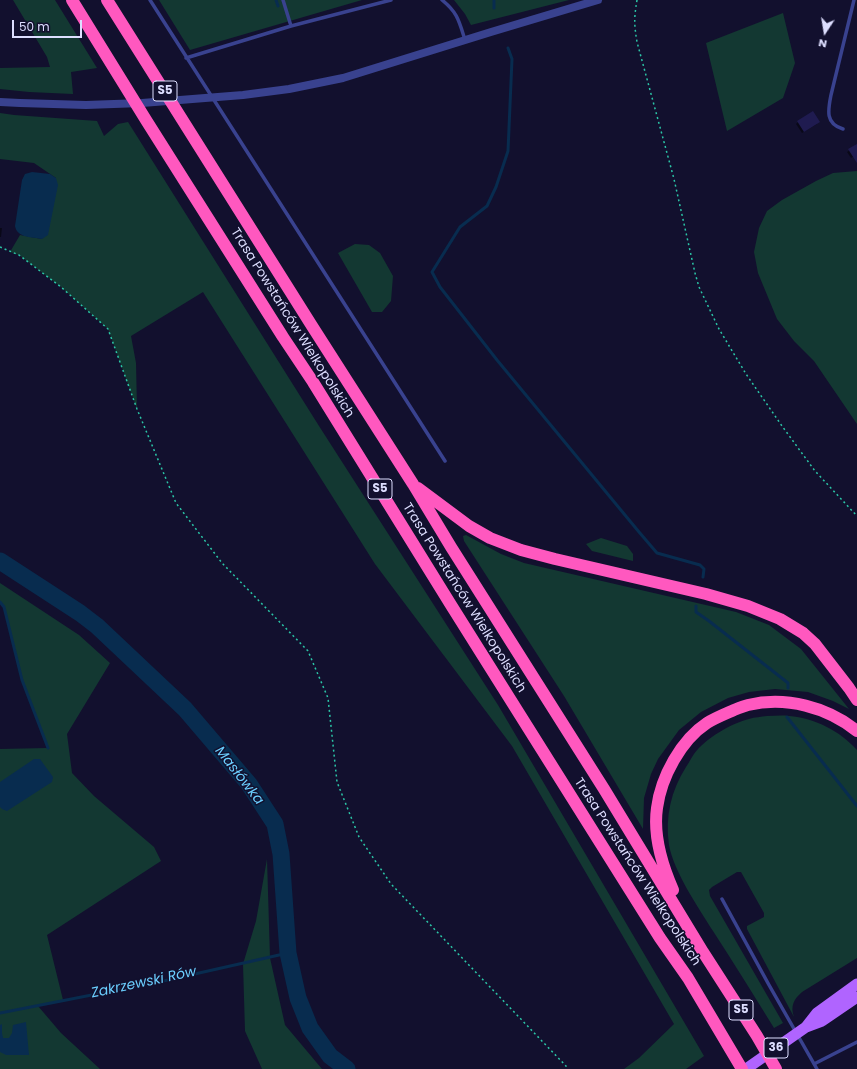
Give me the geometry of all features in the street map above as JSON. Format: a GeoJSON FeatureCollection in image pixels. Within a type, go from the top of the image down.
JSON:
{"type":"FeatureCollection","features":[{"type":"Feature","properties":{"kind":"highway","name":"Trasa Powstańców Wielkopolskich"},"geometry":{"type":"LineString","coordinates":[[72,0],[146,120],[313,382],[660,938],[688,978],[742,1069]]}},
{"type":"Feature","properties":{"kind":"highway","name":"Trasa Powstańców Wielkopolskich"},"geometry":{"type":"LineString","coordinates":[[107,0],[604,789],[776,1069]]}},
{"type":"Feature","properties":{"kind":"highway"},"geometry":{"type":"LineString","coordinates":[[413,484],[469,526],[490,538],[520,550],[555,560],[706,594],[748,606],[780,619],[803,633],[815,644],[857,700]]}},
{"type":"Feature","properties":{"kind":"highway"},"geometry":{"type":"LineString","coordinates":[[703,952],[665,872],[658,843],[658,801],[668,769],[677,754],[706,724],[723,714],[747,705],[767,702],[788,702],[812,707],[839,719],[857,731]]}},
{"type":"Feature","properties":{"kind":"main road","name":"36"},"geometry":{"type":"LineString","coordinates":[[806,1027],[817,1013],[857,984]]}},
{"type":"Feature","properties":{"kind":"main road","name":"36"},"geometry":{"type":"LineString","coordinates":[[746,1069],[806,1027],[822,1021],[857,997]]}},
{"type":"Feature","properties":{"kind":"street"},"geometry":{"type":"LineString","coordinates":[[0,102],[86,105],[142,103],[243,95],[289,89],[343,78],[512,25],[598,0]]}},
{"type":"Feature","properties":{"kind":"lane"},"geometry":{"type":"LineString","coordinates":[[150,0],[445,461]]}},
{"type":"Feature","properties":{"kind":"lane"},"geometry":{"type":"LineString","coordinates":[[283,0],[291,26]]}},
{"type":"Feature","properties":{"kind":"lane"},"geometry":{"type":"LineString","coordinates":[[186,58],[291,26],[391,0]]}},
{"type":"Feature","properties":{"kind":"lane"},"geometry":{"type":"LineString","coordinates":[[442,0],[452,8],[458,17],[465,40]]}},
{"type":"Feature","properties":{"kind":"lane"},"geometry":{"type":"LineString","coordinates":[[843,129],[832,123],[828,108],[854,0]]}},
{"type":"Feature","properties":{"kind":"lane"},"geometry":{"type":"LineString","coordinates":[[722,899],[817,1069]]}},
{"type":"Feature","properties":{"kind":"lane"},"geometry":{"type":"LineString","coordinates":[[814,1064],[857,1042]]}},
{"type":"Feature","properties":{"kind":"path"},"geometry":{"type":"LineString","coordinates":[[637,0],[634,25],[637,42],[674,179],[689,250],[700,287],[719,329],[746,374],[815,471],[857,516]]}},
{"type":"Feature","properties":{"kind":"path"},"geometry":{"type":"LineString","coordinates":[[0,247],[19,255],[61,287],[108,329],[137,409],[176,502],[222,562],[308,651],[328,698],[337,782],[360,837],[391,884],[566,1066],[565,1069]]}},
{"type":"Feature","properties":{"kind":"green space"},"geometry":{"type":"Polygon","coordinates":[[[13,0],[55,0],[97,68],[71,72],[73,94],[0,89],[0,68],[50,67],[47,57],[13,0]]]}},
{"type":"Feature","properties":{"kind":"green space"},"geometry":{"type":"Polygon","coordinates":[[[159,0],[362,0],[190,50],[159,0]]]}},
{"type":"Feature","properties":{"kind":"green space"},"geometry":{"type":"Polygon","coordinates":[[[454,0],[569,0],[471,25],[465,14],[454,0]]]}},
{"type":"Feature","properties":{"kind":"green space"},"geometry":{"type":"Polygon","coordinates":[[[783,13],[795,63],[783,98],[727,131],[706,43],[783,13]]]}},
{"type":"Feature","properties":{"kind":"green space"},"geometry":{"type":"Polygon","coordinates":[[[0,113],[97,121],[104,136],[118,124],[128,122],[319,426],[498,705],[704,1056],[686,1069],[624,1069],[639,1058],[674,1024],[512,746],[375,564],[203,292],[131,336],[136,363],[137,409],[108,329],[61,287],[19,255],[10,252],[20,235],[42,239],[56,178],[34,163],[0,159],[0,113]]]}},
{"type":"Feature","properties":{"kind":"green space"},"geometry":{"type":"Polygon","coordinates":[[[857,171],[857,424],[814,361],[794,341],[777,319],[758,273],[754,252],[759,228],[767,211],[782,200],[833,173],[857,171]]]}},
{"type":"Feature","properties":{"kind":"green space"},"geometry":{"type":"Polygon","coordinates":[[[355,244],[369,245],[380,253],[393,276],[391,301],[382,312],[372,312],[338,253],[355,244]]]}},
{"type":"Feature","properties":{"kind":"green space"},"geometry":{"type":"Polygon","coordinates":[[[466,535],[501,554],[524,563],[736,612],[769,625],[801,649],[849,709],[833,701],[808,692],[775,689],[749,692],[728,698],[701,712],[679,730],[658,759],[651,774],[644,798],[643,829],[564,696],[464,541],[463,536],[466,535]]]}},
{"type":"Feature","properties":{"kind":"green space"},"geometry":{"type":"Polygon","coordinates":[[[601,538],[627,546],[633,554],[633,561],[592,551],[586,544],[601,538]]]}},
{"type":"Feature","properties":{"kind":"green space"},"geometry":{"type":"Polygon","coordinates":[[[0,583],[79,635],[110,663],[67,734],[72,773],[94,796],[154,847],[161,861],[47,935],[63,1000],[38,1006],[61,1033],[100,1069],[0,1069],[0,749],[48,748],[22,680],[4,607],[0,602],[0,583]]]}},
{"type":"Feature","properties":{"kind":"green space"},"geometry":{"type":"Polygon","coordinates":[[[767,716],[799,717],[808,719],[835,731],[857,750],[857,958],[802,992],[797,997],[792,1009],[794,1017],[747,929],[747,926],[764,917],[764,913],[741,872],[737,872],[709,890],[710,896],[783,1023],[774,1028],[687,889],[672,855],[668,834],[670,804],[676,785],[699,748],[705,742],[726,728],[742,721],[767,716]]]}},
{"type":"Feature","properties":{"kind":"green space"},"geometry":{"type":"Polygon","coordinates":[[[267,859],[270,958],[285,1025],[322,1069],[262,1069],[245,1031],[243,964],[256,921],[267,859]]]}},
{"type":"Feature","properties":{"kind":"water"},"geometry":{"type":"Polygon","coordinates":[[[32,172],[50,174],[56,178],[58,185],[48,235],[42,239],[22,235],[16,230],[15,226],[22,180],[25,174],[32,172]]]}},
{"type":"Feature","properties":{"kind":"water"},"geometry":{"type":"Polygon","coordinates":[[[34,759],[40,759],[53,777],[52,782],[7,811],[2,809],[0,807],[0,782],[34,759]]]}},
{"type":"Feature","properties":{"kind":"water"},"geometry":{"type":"Polygon","coordinates":[[[26,1022],[29,1055],[6,1055],[0,1052],[0,1025],[2,1024],[3,1038],[9,1038],[12,1033],[13,1025],[26,1022]]]}},
{"type":"Feature","properties":{"kind":"building"},"geometry":{"type":"Polygon","coordinates":[[[813,111],[820,122],[804,132],[797,121],[813,111]]]}},
{"type":"Feature","properties":{"kind":"building"},"geometry":{"type":"Polygon","coordinates":[[[857,144],[857,163],[848,149],[857,144]]]}},
{"type":"Feature","properties":{"kind":"waterway"},"geometry":{"type":"LineString","coordinates":[[276,0],[278,6]]}},
{"type":"Feature","properties":{"kind":"waterway"},"geometry":{"type":"LineString","coordinates":[[494,0],[494,8]]}},
{"type":"Feature","properties":{"kind":"waterway"},"geometry":{"type":"LineString","coordinates":[[508,48],[512,59],[508,151],[496,187],[487,206],[460,227],[432,272],[440,287],[497,360],[657,553],[700,565],[704,569],[703,577]]}},
{"type":"Feature","properties":{"kind":"waterway","name":"Masłówka"},"geometry":{"type":"LineString","coordinates":[[0,561],[80,613],[97,626],[185,709],[249,784],[275,824],[281,854],[288,953],[298,998],[310,1028],[330,1056],[347,1069]]}},
{"type":"Feature","properties":{"kind":"waterway"},"geometry":{"type":"LineString","coordinates":[[0,602],[4,607],[22,680],[48,748]]}},
{"type":"Feature","properties":{"kind":"waterway"},"geometry":{"type":"LineString","coordinates":[[696,606],[696,612],[788,683],[788,688]]}},
{"type":"Feature","properties":{"kind":"waterway"},"geometry":{"type":"LineString","coordinates":[[787,717],[857,806]]}},
{"type":"Feature","properties":{"kind":"waterway","name":"Zakrzewski Rów"},"geometry":{"type":"LineString","coordinates":[[0,1013],[168,980],[288,953]]}}]}
